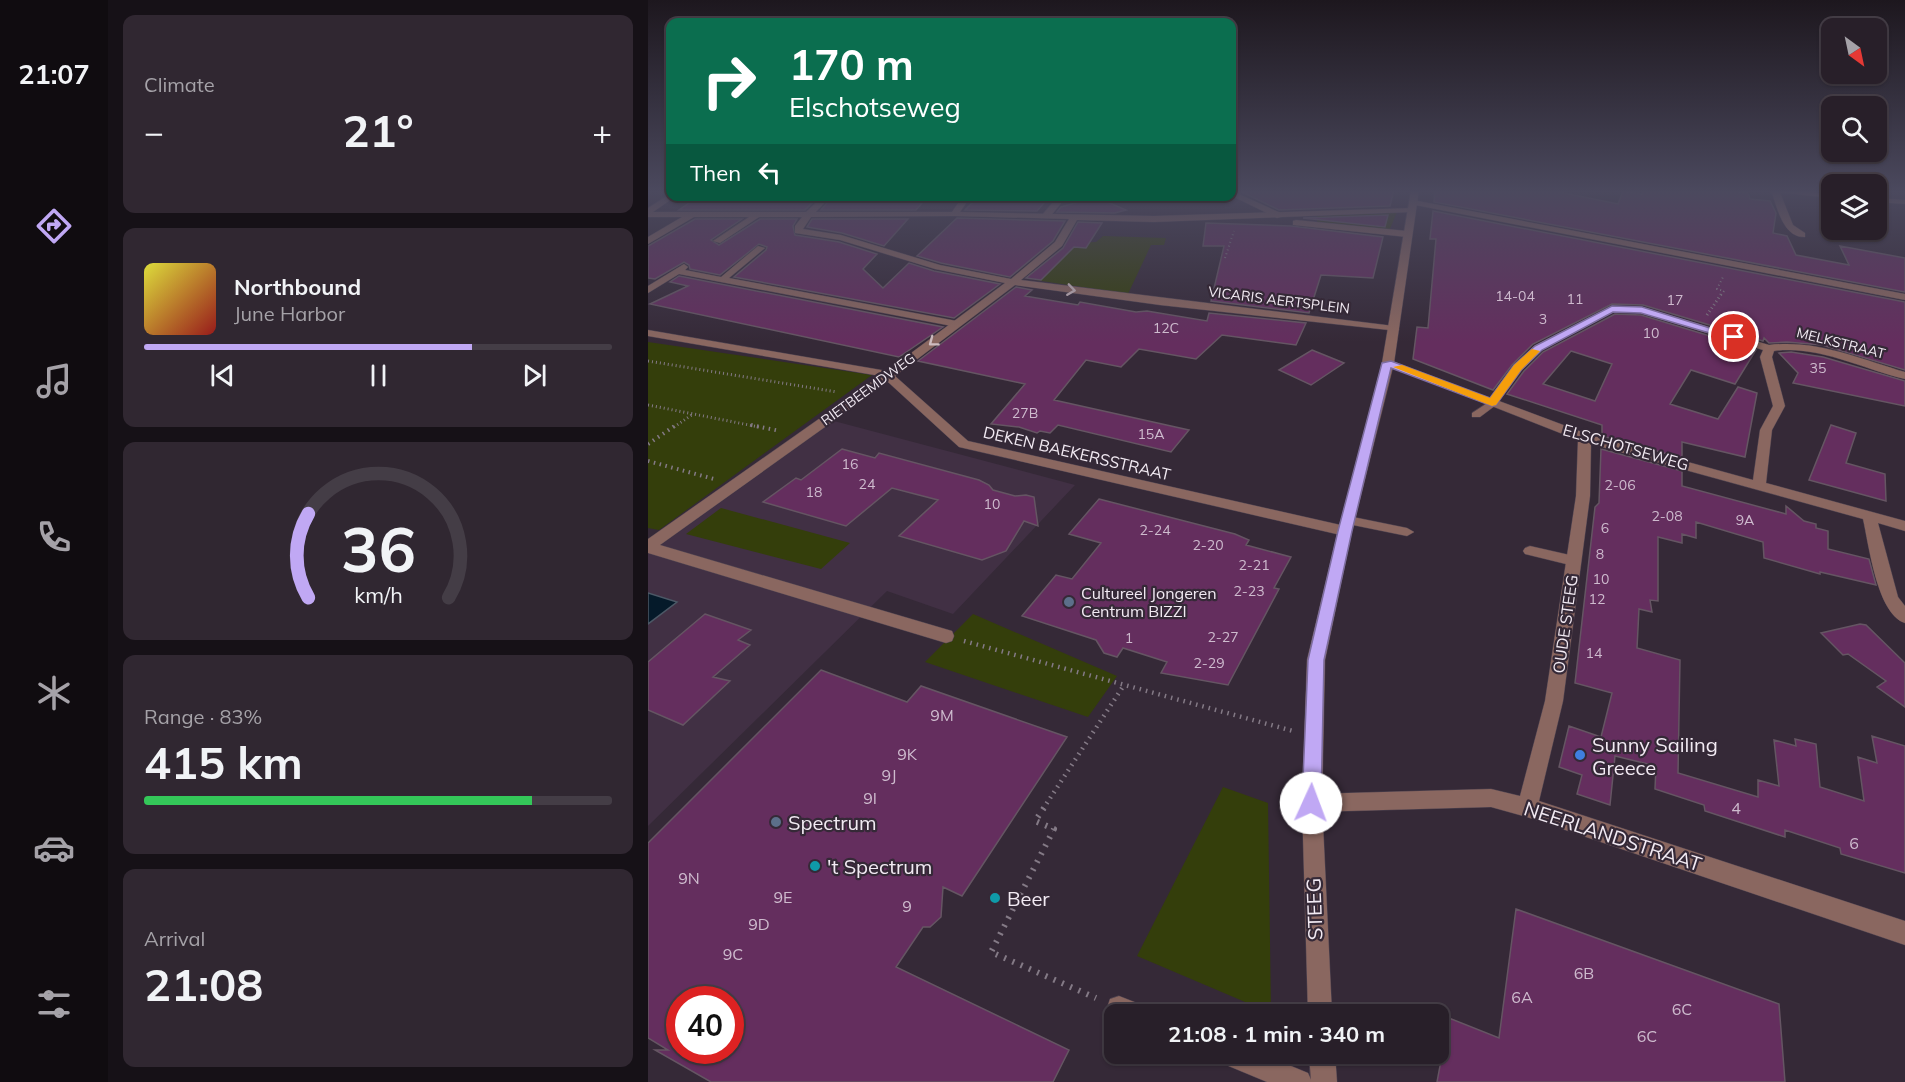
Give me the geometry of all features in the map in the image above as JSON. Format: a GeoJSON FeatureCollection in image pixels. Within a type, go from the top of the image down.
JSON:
{"type":"FeatureCollection","features":[{"type":"Feature","properties":{"kind":"street","name":"VICARIS AERTSPLEIN"},"geometry":{"type":"LineString","coordinates":[[849,240],[938,267],[1013,282],[1160,302],[1394,329]]}},
{"type":"Feature","properties":{"kind":"street","name":"RIETBEEMDWEG"},"geometry":{"type":"LineString","coordinates":[[648,547],[888,376],[1013,282],[1061,240]]}},
{"type":"Feature","properties":{"kind":"street","name":"STEEG"},"geometry":{"type":"LineString","coordinates":[[1320,1004],[1311,803],[1316,660],[1346,526],[1388,363],[1406,240]]}},
{"type":"Feature","properties":{"kind":"street"},"geometry":{"type":"LineString","coordinates":[[1604,240],[1905,297]]}},
{"type":"Feature","properties":{"kind":"street"},"geometry":{"type":"LineString","coordinates":[[1492,403],[1518,368],[1538,348],[1612,309],[1642,310],[1769,348],[1766,357],[1779,406],[1766,430],[1759,485]]}},
{"type":"Feature","properties":{"kind":"street","name":"DEKEN BAEKERSSTRAAT"},"geometry":{"type":"LineString","coordinates":[[648,333],[888,376],[964,444],[1346,526]]}},
{"type":"Feature","properties":{"kind":"street","name":"MELKSTRAAT"},"geometry":{"type":"LineString","coordinates":[[1769,348],[1782,344],[1805,347],[1905,376]]}},
{"type":"Feature","properties":{"kind":"street","name":"ELSCHOTSEWEG"},"geometry":{"type":"LineString","coordinates":[[1388,363],[1585,438],[1905,526]]}},
{"type":"Feature","properties":{"kind":"street","name":"OUDE STEEG"},"geometry":{"type":"LineString","coordinates":[[1527,807],[1554,701],[1582,496],[1585,438]]}},
{"type":"Feature","properties":{"kind":"street"},"geometry":{"type":"LineString","coordinates":[[1869,516],[1890,599],[1905,617]]}},
{"type":"Feature","properties":{"kind":"street","name":"RIETBEEMDWEG"},"geometry":{"type":"LineString","coordinates":[[648,547],[946,636]]}},
{"type":"Feature","properties":{"kind":"street","name":"NEERLANDSTRAAT"},"geometry":{"type":"LineString","coordinates":[[1311,803],[1491,798],[1527,807],[1905,933]]}},
{"type":"Feature","properties":{"kind":"street"},"geometry":{"type":"LineString","coordinates":[[1255,1064],[1299,1082]]}},
{"type":"Feature","properties":{"kind":"street"},"geometry":{"type":"LineString","coordinates":[[1323,1064],[1324,1082]]}},
{"type":"Feature","properties":{"kind":"lane"},"geometry":{"type":"LineString","coordinates":[[723,279],[761,248]]}},
{"type":"Feature","properties":{"kind":"lane"},"geometry":{"type":"LineString","coordinates":[[648,290],[688,265]]}},
{"type":"Feature","properties":{"kind":"lane"},"geometry":{"type":"LineString","coordinates":[[678,271],[957,324]]}},
{"type":"Feature","properties":{"kind":"lane"},"geometry":{"type":"LineString","coordinates":[[1476,415],[1492,403]]}},
{"type":"Feature","properties":{"kind":"lane"},"geometry":{"type":"LineString","coordinates":[[1346,526],[1407,532]]}},
{"type":"Feature","properties":{"kind":"lane"},"geometry":{"type":"LineString","coordinates":[[1530,551],[1574,561]]}},
{"type":"Feature","properties":{"kind":"path"},"geometry":{"type":"LineString","coordinates":[[1225,258],[1231,240]]}},
{"type":"Feature","properties":{"kind":"path"},"geometry":{"type":"LineString","coordinates":[[1699,327],[1724,291],[1718,289],[1729,263]]}},
{"type":"Feature","properties":{"kind":"path"},"geometry":{"type":"LineString","coordinates":[[648,362],[841,393]]}},
{"type":"Feature","properties":{"kind":"path"},"geometry":{"type":"LineString","coordinates":[[648,405],[804,436]]}},
{"type":"Feature","properties":{"kind":"path"},"geometry":{"type":"LineString","coordinates":[[648,444],[694,414]]}},
{"type":"Feature","properties":{"kind":"path"},"geometry":{"type":"LineString","coordinates":[[648,461],[735,484]]}},
{"type":"Feature","properties":{"kind":"path"},"geometry":{"type":"LineString","coordinates":[[946,636],[1314,736]]}},
{"type":"Feature","properties":{"kind":"path"},"geometry":{"type":"LineString","coordinates":[[1110,1004],[990,952],[1054,829],[1035,821],[1124,685]]}},
{"type":"Feature","properties":{"kind":"shaded area"},"geometry":{"type":"Polygon","coordinates":[[[834,421],[1075,485],[953,614],[887,591],[648,826],[648,554],[834,421]]]}},
{"type":"Feature","properties":{"kind":"green space"},"geometry":{"type":"Polygon","coordinates":[[[1165,240],[1164,245],[1151,245],[1128,294],[1035,280],[1069,243],[1165,240]]]}},
{"type":"Feature","properties":{"kind":"green space"},"geometry":{"type":"Polygon","coordinates":[[[648,342],[872,375],[659,530],[648,528],[648,342]]]}},
{"type":"Feature","properties":{"kind":"green space"},"geometry":{"type":"Polygon","coordinates":[[[721,508],[850,543],[821,569],[686,534],[721,508]]]}},
{"type":"Feature","properties":{"kind":"green space"},"geometry":{"type":"Polygon","coordinates":[[[973,614],[1117,676],[1088,717],[925,662],[973,614]]]}},
{"type":"Feature","properties":{"kind":"green space"},"geometry":{"type":"Polygon","coordinates":[[[1223,787],[1268,803],[1271,1004],[1250,1004],[1137,956],[1223,787]]]}},
{"type":"Feature","properties":{"kind":"water"},"geometry":{"type":"Polygon","coordinates":[[[648,593],[677,602],[648,624],[648,593]]]}},
{"type":"Feature","properties":{"kind":"building"},"geometry":{"type":"Polygon","coordinates":[[[658,240],[712,240],[719,245],[726,240],[830,240],[877,254],[863,269],[883,288],[909,263],[934,271],[1000,284],[954,318],[734,277],[766,250],[767,247],[759,244],[720,275],[690,269],[689,265],[684,262],[655,279],[648,278],[648,246],[658,240]]]}},
{"type":"Feature","properties":{"kind":"building"},"geometry":{"type":"Polygon","coordinates":[[[866,240],[889,240],[884,246],[866,240]]]}},
{"type":"Feature","properties":{"kind":"building"},"geometry":{"type":"Polygon","coordinates":[[[933,240],[1053,240],[1010,277],[917,256],[933,240]]]}},
{"type":"Feature","properties":{"kind":"building"},"geometry":{"type":"Polygon","coordinates":[[[1067,240],[1091,240],[1086,248],[1074,247],[1041,280],[1026,278],[1063,248],[1067,240]]]}},
{"type":"Feature","properties":{"kind":"building"},"geometry":{"type":"Polygon","coordinates":[[[1204,240],[1382,240],[1373,278],[1321,275],[1309,313],[1211,301],[1224,246],[1203,246],[1204,240]]]}},
{"type":"Feature","properties":{"kind":"building"},"geometry":{"type":"Polygon","coordinates":[[[1436,240],[1586,240],[1905,302],[1905,370],[1822,345],[1769,343],[1764,338],[1763,341],[1643,305],[1612,304],[1533,344],[1512,365],[1493,390],[1413,359],[1417,327],[1428,328],[1436,240]]]}},
{"type":"Feature","properties":{"kind":"building"},"geometry":{"type":"Polygon","coordinates":[[[1635,240],[1789,240],[1796,255],[1849,265],[1840,246],[1905,258],[1905,292],[1635,240]]]}},
{"type":"Feature","properties":{"kind":"building"},"geometry":{"type":"Polygon","coordinates":[[[679,276],[943,327],[899,357],[650,304],[688,286],[670,282],[679,276]]]}},
{"type":"Feature","properties":{"kind":"building"},"geometry":{"type":"Polygon","coordinates":[[[1016,287],[1032,290],[1025,296],[1078,305],[1080,302],[1207,321],[1209,313],[1306,323],[1296,345],[1222,335],[1196,359],[1139,349],[1121,367],[1086,360],[1054,400],[1189,430],[1171,452],[1058,425],[1050,433],[1040,431],[1037,433],[1019,427],[991,424],[1025,384],[918,361],[1016,287]]]}},
{"type":"Feature","properties":{"kind":"building"},"geometry":{"type":"Polygon","coordinates":[[[1615,314],[1641,315],[1756,350],[1735,384],[1691,370],[1670,404],[1718,419],[1738,387],[1757,393],[1745,457],[1682,442],[1682,458],[1602,436],[1602,425],[1507,394],[1524,371],[1543,352],[1615,314]],[[1571,351],[1543,384],[1595,401],[1612,364],[1571,351]]]}},
{"type":"Feature","properties":{"kind":"building"},"geometry":{"type":"Polygon","coordinates":[[[1312,350],[1344,363],[1311,385],[1279,370],[1312,350]]]}},
{"type":"Feature","properties":{"kind":"building"},"geometry":{"type":"Polygon","coordinates":[[[1791,352],[1823,357],[1905,381],[1905,406],[1793,383],[1798,373],[1779,353],[1791,352]]]}},
{"type":"Feature","properties":{"kind":"building"},"geometry":{"type":"Polygon","coordinates":[[[1831,425],[1856,433],[1846,463],[1885,474],[1886,501],[1809,480],[1831,425]]]}},
{"type":"Feature","properties":{"kind":"building"},"geometry":{"type":"Polygon","coordinates":[[[842,449],[875,458],[879,453],[979,480],[993,490],[1015,496],[1034,497],[1038,526],[1024,521],[1006,551],[982,560],[899,536],[938,500],[892,488],[846,526],[763,502],[796,478],[801,480],[842,449]]]}},
{"type":"Feature","properties":{"kind":"building"},"geometry":{"type":"Polygon","coordinates":[[[1601,449],[1682,471],[1682,486],[1786,514],[1786,506],[1804,521],[1816,524],[1816,528],[1828,531],[1828,549],[1869,559],[1876,585],[1820,572],[1820,574],[1764,558],[1763,542],[1696,522],[1696,538],[1682,534],[1682,543],[1658,537],[1658,601],[1650,600],[1652,612],[1639,609],[1637,648],[1680,660],[1678,773],[1758,797],[1758,780],[1779,786],[1774,740],[1796,746],[1795,739],[1816,744],[1820,787],[1864,801],[1858,757],[1877,763],[1872,736],[1905,746],[1905,873],[1841,854],[1840,848],[1785,830],[1785,837],[1705,811],[1704,805],[1655,789],[1656,766],[1615,756],[1610,805],[1577,794],[1582,775],[1559,767],[1569,726],[1601,737],[1612,693],[1575,683],[1595,507],[1599,503],[1601,449]]]}},
{"type":"Feature","properties":{"kind":"building"},"geometry":{"type":"Polygon","coordinates":[[[1099,499],[1235,534],[1249,540],[1246,545],[1291,557],[1274,588],[1279,589],[1228,685],[1161,673],[1167,662],[1123,648],[1117,657],[1104,653],[1096,640],[1022,616],[1056,575],[1072,579],[1101,543],[1069,534],[1099,499]]]}},
{"type":"Feature","properties":{"kind":"building"},"geometry":{"type":"Polygon","coordinates":[[[705,614],[751,630],[738,640],[750,645],[713,677],[730,681],[683,725],[648,710],[648,662],[705,614]]]}},
{"type":"Feature","properties":{"kind":"building"},"geometry":{"type":"Polygon","coordinates":[[[1860,624],[1866,625],[1905,663],[1905,707],[1877,687],[1886,681],[1848,654],[1843,655],[1821,633],[1860,624]]]}},
{"type":"Feature","properties":{"kind":"building","name":"'t Spectrum"},"geometry":{"type":"Polygon","coordinates":[[[821,670],[907,702],[921,686],[1067,737],[962,896],[943,887],[941,917],[930,927],[923,927],[896,967],[1069,1050],[1053,1082],[711,1082],[680,1064],[744,1064],[744,986],[666,986],[666,1049],[648,1038],[648,843],[821,670]]]}},
{"type":"Feature","properties":{"kind":"building"},"geometry":{"type":"Polygon","coordinates":[[[1516,909],[1779,1004],[1785,1082],[1437,1082],[1440,1064],[1449,1064],[1449,1018],[1499,1038],[1516,909]]]}},
{"type":"Feature","properties":{"kind":"building","name":"'t Spectrum"},"geometry":{"type":"Polygon","coordinates":[[[655,1050],[666,1050],[666,1056],[655,1050]]]}},
{"type":"Feature","properties":{"kind":"slow traffic"},"geometry":{"type":"LineString","coordinates":[[1398,367],[1492,403],[1518,368],[1535,351]]}},
{"type":"Feature","properties":{"kind":"place","name":"Cultureel Jongeren Centrum BIZZI"},"geometry":{"type":"Point","coordinates":[1069,602]}},
{"type":"Feature","properties":{"kind":"place","name":"Sunny Sailing Greece"},"geometry":{"type":"Point","coordinates":[1580,755]}},
{"type":"Feature","properties":{"kind":"place","name":"Spectrum"},"geometry":{"type":"Point","coordinates":[776,822]}},
{"type":"Feature","properties":{"kind":"place","name":"'t Spectrum"},"geometry":{"type":"Point","coordinates":[815,866]}},
{"type":"Feature","properties":{"kind":"place","name":"Beer"},"geometry":{"type":"Point","coordinates":[995,898]}},
{"type":"Feature","properties":{"kind":"route"},"geometry":{"type":"LineString","coordinates":[[1311,803],[1316,660],[1345,531],[1388,363],[1492,403],[1518,368],[1538,348],[1612,309],[1642,310],[1734,337]]}}]}
